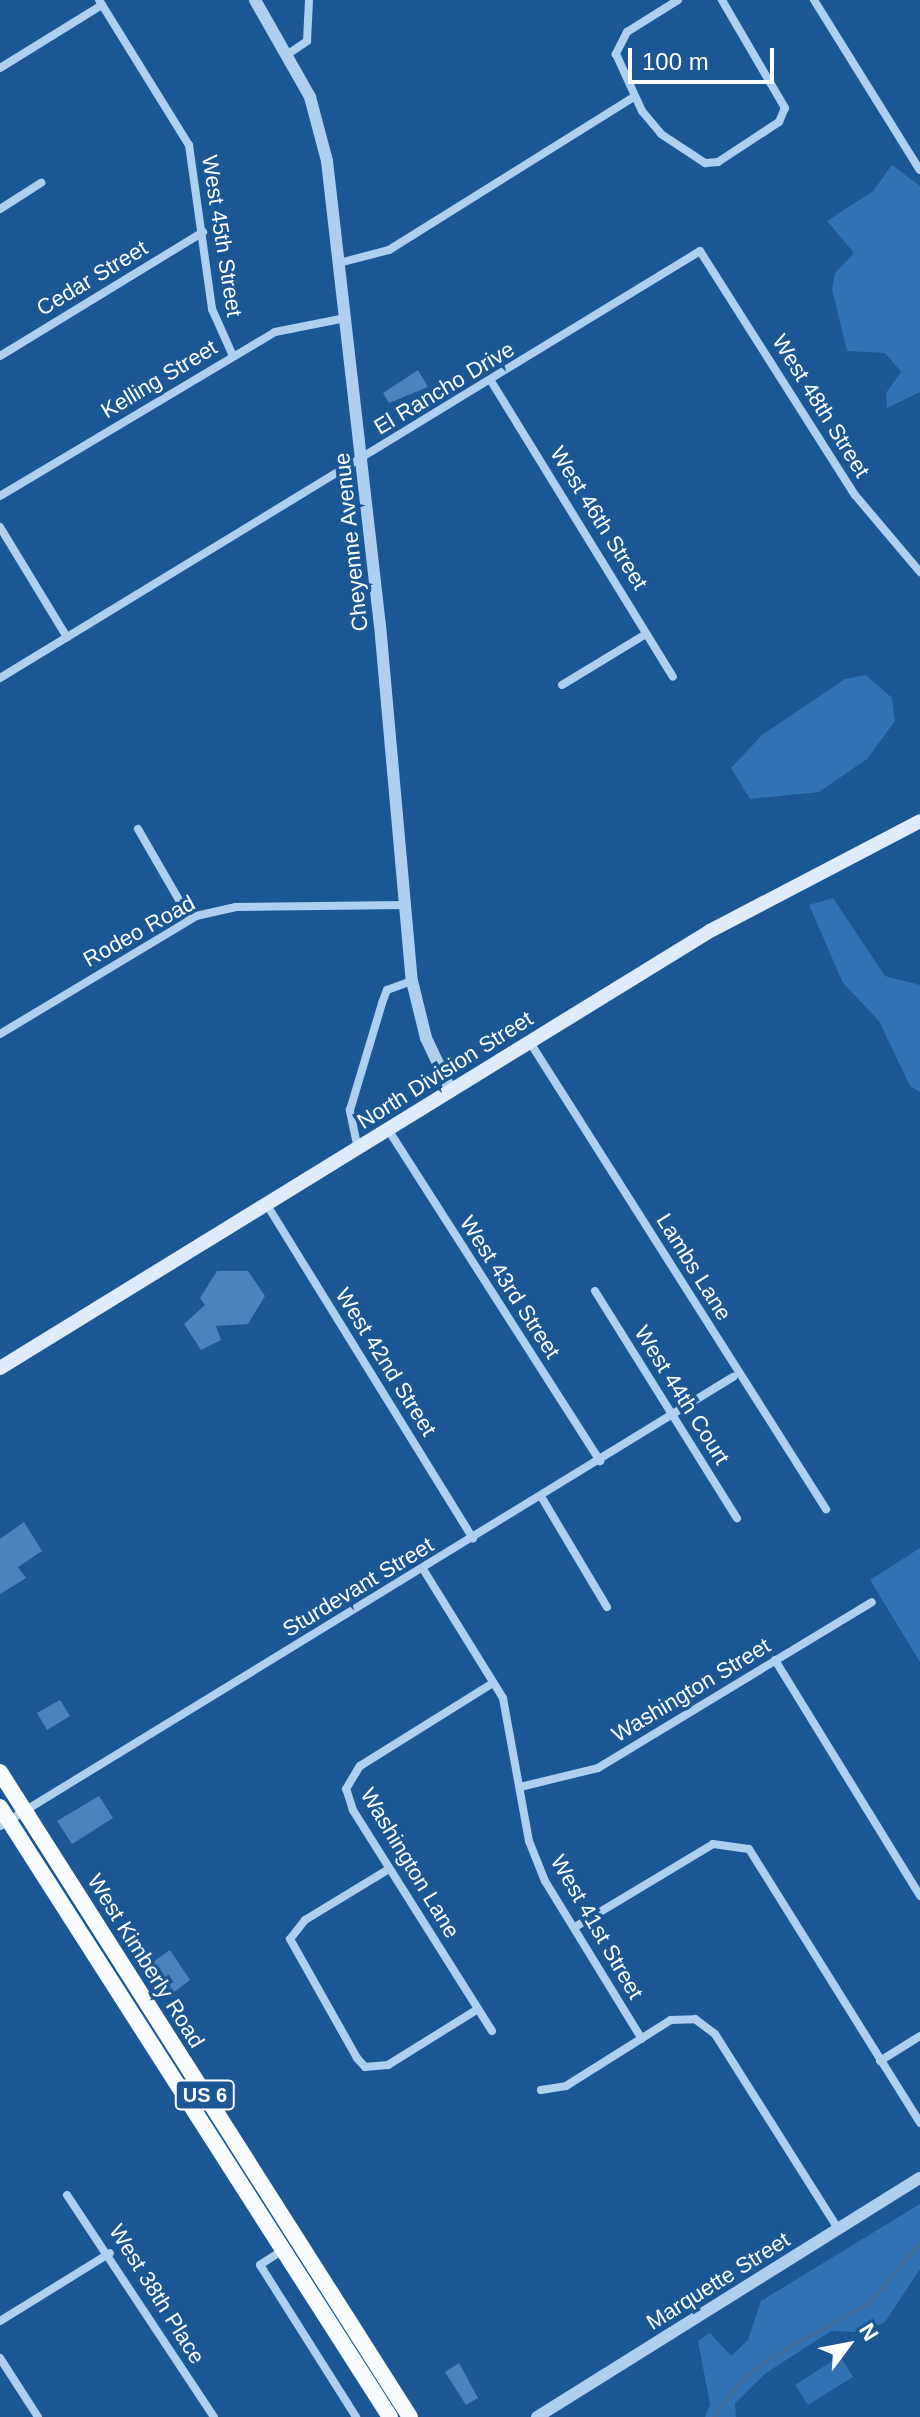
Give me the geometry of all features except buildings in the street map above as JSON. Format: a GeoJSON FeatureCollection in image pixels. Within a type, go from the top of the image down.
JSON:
{"type":"FeatureCollection","features":[{"type":"Feature","properties":{"kind":"main road","name":"North Division Street"},"geometry":{"type":"LineString","coordinates":[[0,1368],[531,1044],[710,931],[920,821]]}},
{"type":"Feature","properties":{"kind":"main road","name":"West Kimberly Road"},"geometry":{"type":"LineString","coordinates":[[0,1772],[410,2417]]}},
{"type":"Feature","properties":{"kind":"main road","name":"West Kimberly Road"},"geometry":{"type":"LineString","coordinates":[[3,1818],[390,2417]]}},
{"type":"Feature","properties":{"kind":"street"},"geometry":{"type":"LineString","coordinates":[[255,0],[288,54],[307,41],[309,0]]}},
{"type":"Feature","properties":{"kind":"street"},"geometry":{"type":"LineString","coordinates":[[678,0],[618,43],[632,98],[661,134],[705,163],[718,162],[779,122],[782,98],[722,0]]}},
{"type":"Feature","properties":{"kind":"street"},"geometry":{"type":"LineString","coordinates":[[814,0],[920,170]]}},
{"type":"Feature","properties":{"kind":"street"},"geometry":{"type":"LineString","coordinates":[[0,68],[100,3]]}},
{"type":"Feature","properties":{"kind":"street","name":"West 45th Street"},"geometry":{"type":"LineString","coordinates":[[100,3],[189,145],[212,309],[233,356]]}},
{"type":"Feature","properties":{"kind":"street","name":"Cheyenne Avenue"},"geometry":{"type":"LineString","coordinates":[[288,54],[319,121],[339,263],[362,459],[412,981],[426,1038],[451,1091]]}},
{"type":"Feature","properties":{"kind":"street"},"geometry":{"type":"LineString","coordinates":[[339,263],[389,250],[632,98]]}},
{"type":"Feature","properties":{"kind":"street"},"geometry":{"type":"LineString","coordinates":[[0,209],[41,183]]}},
{"type":"Feature","properties":{"kind":"street","name":"Cedar Street"},"geometry":{"type":"LineString","coordinates":[[0,356],[203,232]]}},
{"type":"Feature","properties":{"kind":"street","name":"El Rancho Drive"},"geometry":{"type":"LineString","coordinates":[[0,678],[700,251]]}},
{"type":"Feature","properties":{"kind":"street","name":"West 48th Street"},"geometry":{"type":"LineString","coordinates":[[700,251],[855,495],[920,572]]}},
{"type":"Feature","properties":{"kind":"street","name":"Kelling Street"},"geometry":{"type":"LineString","coordinates":[[0,496],[233,356],[291,325],[346,318]]}},
{"type":"Feature","properties":{"kind":"street","name":"West 46th Street"},"geometry":{"type":"LineString","coordinates":[[491,381],[673,677]]}},
{"type":"Feature","properties":{"kind":"street"},"geometry":{"type":"LineString","coordinates":[[0,527],[67,637]]}},
{"type":"Feature","properties":{"kind":"street"},"geometry":{"type":"LineString","coordinates":[[562,685],[646,634]]}},
{"type":"Feature","properties":{"kind":"street"},"geometry":{"type":"LineString","coordinates":[[138,829],[190,919]]}},
{"type":"Feature","properties":{"kind":"street","name":"Rodeo Road"},"geometry":{"type":"LineString","coordinates":[[0,1034],[190,919],[236,907],[406,905]]}},
{"type":"Feature","properties":{"kind":"street"},"geometry":{"type":"LineString","coordinates":[[358,1150],[350,1110],[382,1003],[387,990],[412,981]]}},
{"type":"Feature","properties":{"kind":"street","name":"Lambs Lane"},"geometry":{"type":"LineString","coordinates":[[531,1044],[826,1509]]}},
{"type":"Feature","properties":{"kind":"street","name":"West 43rd Street"},"geometry":{"type":"LineString","coordinates":[[389,1131],[600,1461]]}},
{"type":"Feature","properties":{"kind":"street","name":"West 42nd Street"},"geometry":{"type":"LineString","coordinates":[[267,1205],[473,1539]]}},
{"type":"Feature","properties":{"kind":"street","name":"West 44th Court"},"geometry":{"type":"LineString","coordinates":[[595,1291],[737,1518]]}},
{"type":"Feature","properties":{"kind":"street","name":"Sturdevant Street"},"geometry":{"type":"LineString","coordinates":[[3,1818],[25,1811],[542,1498],[733,1377]]}},
{"type":"Feature","properties":{"kind":"street"},"geometry":{"type":"LineString","coordinates":[[542,1498],[607,1607]]}},
{"type":"Feature","properties":{"kind":"street","name":"West 41st Street"},"geometry":{"type":"LineString","coordinates":[[423,1569],[493,1683],[511,1722],[529,1841],[575,1927],[642,2039]]}},
{"type":"Feature","properties":{"kind":"street","name":"Washington Street"},"geometry":{"type":"LineString","coordinates":[[520,1787],[598,1768],[872,1602]]}},
{"type":"Feature","properties":{"kind":"street"},"geometry":{"type":"LineString","coordinates":[[775,1660],[920,1896]]}},
{"type":"Feature","properties":{"kind":"street","name":"Washington Lane"},"geometry":{"type":"LineString","coordinates":[[492,2031],[353,1810],[346,1789],[351,1775],[493,1683]]}},
{"type":"Feature","properties":{"kind":"street"},"geometry":{"type":"LineString","coordinates":[[575,1927],[713,1844],[728,1841],[749,1849],[920,2123]]}},
{"type":"Feature","properties":{"kind":"street"},"geometry":{"type":"LineString","coordinates":[[389,1869],[305,1920],[290,1939],[365,2067],[388,2065],[478,2009]]}},
{"type":"Feature","properties":{"kind":"street"},"geometry":{"type":"LineString","coordinates":[[541,2090],[566,2086],[671,2020],[705,2024],[839,2230]]}},
{"type":"Feature","properties":{"kind":"street"},"geometry":{"type":"LineString","coordinates":[[880,2061],[920,2036]]}},
{"type":"Feature","properties":{"kind":"street","name":"Marquette Street"},"geometry":{"type":"LineString","coordinates":[[537,2417],[920,2178]]}},
{"type":"Feature","properties":{"kind":"street","name":"West 38th Place"},"geometry":{"type":"LineString","coordinates":[[67,2195],[110,2253],[214,2417]]}},
{"type":"Feature","properties":{"kind":"street"},"geometry":{"type":"LineString","coordinates":[[283,2250],[260,2265],[356,2417]]}},
{"type":"Feature","properties":{"kind":"street"},"geometry":{"type":"LineString","coordinates":[[0,2321],[110,2253]]}},
{"type":"Feature","properties":{"kind":"street"},"geometry":{"type":"LineString","coordinates":[[0,2358],[38,2417]]}},
{"type":"Feature","properties":{"kind":"shaded area"},"geometry":{"type":"Polygon","coordinates":[[[892,165],[920,186],[920,392],[887,408],[886,393],[901,372],[885,353],[847,351],[832,289],[835,273],[854,253],[827,221],[873,191],[892,165]]]}},
{"type":"Feature","properties":{"kind":"shaded area"},"geometry":{"type":"Polygon","coordinates":[[[866,675],[892,698],[895,721],[867,759],[819,792],[750,799],[731,768],[762,735],[845,679],[866,675]]]}},
{"type":"Feature","properties":{"kind":"shaded area"},"geometry":{"type":"Polygon","coordinates":[[[833,898],[885,976],[920,985],[920,1092],[910,1086],[879,1021],[843,983],[809,905],[833,898]]]}},
{"type":"Feature","properties":{"kind":"shaded area"},"geometry":{"type":"Polygon","coordinates":[[[920,1548],[920,1662],[870,1580],[920,1548]]]}},
{"type":"Feature","properties":{"kind":"shaded area"},"geometry":{"type":"Polygon","coordinates":[[[920,2204],[920,2269],[885,2322],[862,2332],[831,2331],[766,2373],[735,2403],[736,2417],[705,2417],[710,2404],[698,2341],[710,2333],[731,2356],[748,2340],[761,2301],[920,2204]]]}},
{"type":"Feature","properties":{"kind":"shaded area"},"geometry":{"type":"Polygon","coordinates":[[[840,2356],[853,2377],[808,2405],[795,2385],[840,2356]]]}},
{"type":"Feature","properties":{"kind":"waterway"},"geometry":{"type":"LineString","coordinates":[[713,2417],[743,2378],[768,2359],[869,2303],[920,2243]]}}]}
